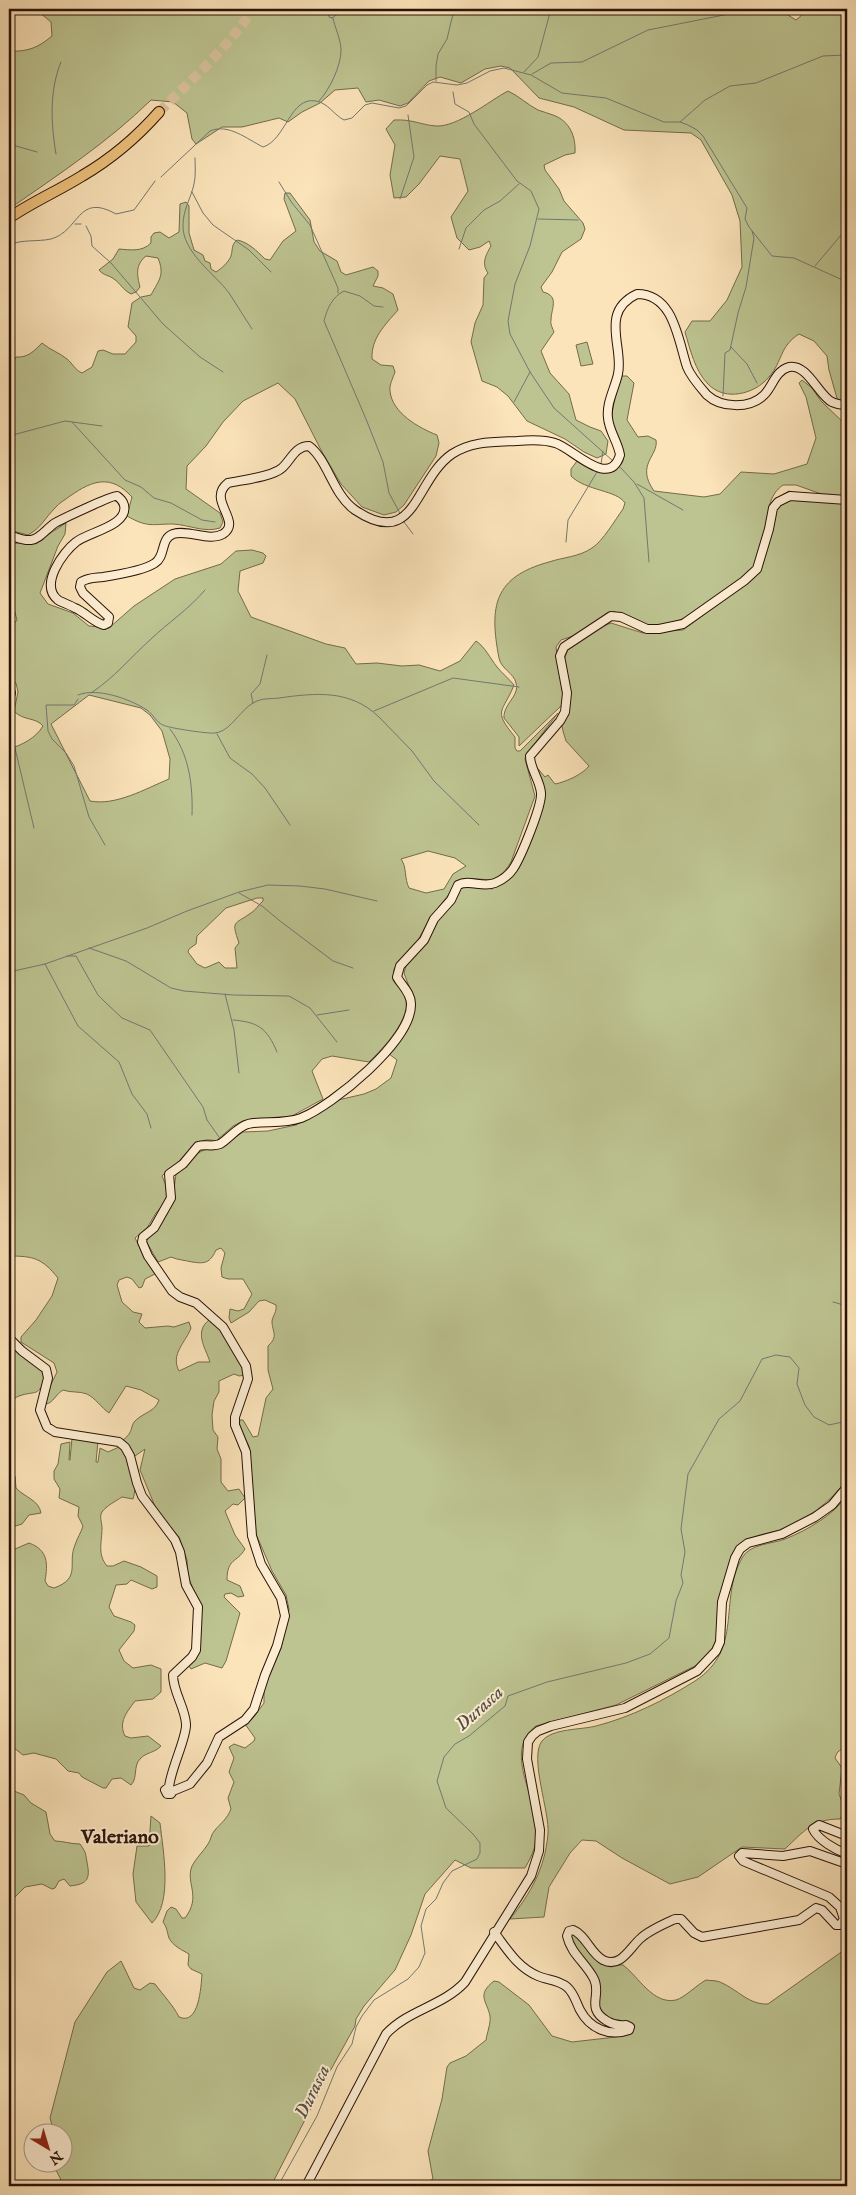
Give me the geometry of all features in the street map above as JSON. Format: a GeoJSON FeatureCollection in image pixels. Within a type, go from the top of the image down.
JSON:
{"type":"FeatureCollection","features":[{"type":"Feature","properties":{"kind":"highway"},"geometry":{"type":"LineString","coordinates":[[9,218],[26,206],[84,176],[138,134],[159,112]]}},
{"type":"Feature","properties":{"kind":"street"},"geometry":{"type":"LineString","coordinates":[[9,535],[25,540],[34,540],[64,518],[114,495],[120,498],[124,506],[120,519],[107,528],[78,540],[56,565],[52,576],[52,591],[58,600],[86,613],[101,624],[106,624],[109,617],[80,590],[82,582],[89,578],[113,575],[155,563],[160,557],[165,540],[172,535],[182,533],[211,536],[223,534],[229,521],[220,495],[221,490],[228,483],[280,470],[301,447],[309,446],[316,453],[339,494],[354,509],[369,518],[391,523],[405,517],[433,472],[448,457],[481,442],[548,441],[563,446],[599,469],[608,468],[615,464],[620,455],[608,416],[619,369],[615,331],[616,320],[624,304],[637,294],[652,296],[662,304],[675,324],[692,376],[705,393],[721,404],[746,404],[760,398],[777,375],[786,369],[794,367],[803,371],[830,401],[847,406]]}},
{"type":"Feature","properties":{"kind":"street"},"geometry":{"type":"LineString","coordinates":[[9,1338],[22,1351],[46,1369],[48,1378],[40,1407],[44,1424],[55,1432],[119,1442],[125,1447],[130,1456],[136,1483],[142,1496],[175,1540],[180,1552],[186,1585],[198,1607],[197,1646],[195,1654],[173,1675],[186,1725],[174,1764],[171,1789],[190,1784],[207,1763],[220,1737],[245,1720],[254,1709],[277,1646],[285,1616],[281,1598],[261,1564],[254,1542],[246,1452],[235,1425],[235,1417],[248,1379],[246,1366],[225,1328],[200,1306],[172,1292],[148,1256],[142,1242],[143,1237],[154,1228],[171,1198],[169,1174],[183,1164],[198,1146],[220,1144],[246,1125],[287,1122],[302,1117],[363,1076],[399,1035],[409,1016],[411,1004],[410,996],[397,977],[400,966],[424,940],[434,919],[451,900],[458,885],[466,882],[486,885],[493,884],[508,875],[516,864],[540,798],[540,790],[531,767],[530,756],[560,721],[565,712],[567,693],[560,656],[564,647],[611,616],[620,617],[647,628],[659,629],[683,624],[744,581],[757,569],[773,508],[778,502],[790,496],[847,500]]}},
{"type":"Feature","properties":{"kind":"street"},"geometry":{"type":"LineString","coordinates":[[9,686],[11,693],[9,700]]}},
{"type":"Feature","properties":{"kind":"street"},"geometry":{"type":"LineString","coordinates":[[306,2186],[386,2034],[406,2017],[461,1987],[471,1975],[494,1932],[531,1876],[539,1851],[540,1830],[527,1759],[528,1742],[534,1733],[551,1726],[625,1708],[697,1670],[716,1651],[720,1642],[722,1602],[734,1558],[740,1549],[748,1543],[782,1534],[816,1517],[832,1504],[847,1487]]}},
{"type":"Feature","properties":{"kind":"street"},"geometry":{"type":"LineString","coordinates":[[847,1836],[819,1825],[813,1828],[817,1835],[833,1847],[847,1854]]}},
{"type":"Feature","properties":{"kind":"street"},"geometry":{"type":"LineString","coordinates":[[494,1932],[520,1965],[532,1973],[567,1987],[573,1993],[581,2012],[591,2022],[610,2034],[618,2034],[630,2030],[630,2027],[610,2023],[598,2013],[594,2001],[594,1980],[571,1950],[567,1936],[569,1931],[577,1932],[590,1949],[603,1960],[614,1962],[624,1957],[642,1937],[675,1920],[681,1919],[694,1933],[702,1937],[799,1920],[816,1908],[822,1910],[836,1925],[840,1925],[844,1919],[842,1911],[829,1897],[743,1861],[739,1856],[742,1853],[748,1852],[783,1856],[810,1851],[847,1864]]}},
{"type":"Feature","properties":{"kind":"green space"},"geometry":{"type":"Polygon","coordinates":[[[38,9],[778,9],[796,20],[809,9],[847,9],[847,410],[838,402],[827,356],[814,341],[799,334],[784,349],[769,377],[756,388],[740,394],[723,393],[715,390],[703,379],[694,360],[685,332],[692,321],[710,321],[727,300],[742,267],[740,221],[732,195],[701,140],[691,133],[624,130],[574,107],[539,98],[510,68],[501,66],[485,69],[461,83],[440,77],[429,81],[408,103],[400,106],[379,100],[366,102],[358,88],[335,90],[320,103],[288,122],[279,118],[242,127],[222,127],[196,144],[192,139],[187,113],[173,102],[151,100],[100,144],[9,209],[9,51],[21,51],[32,48],[42,44],[52,36],[51,22],[38,9]]]}},
{"type":"Feature","properties":{"kind":"green space"},"geometry":{"type":"Polygon","coordinates":[[[508,91],[538,110],[564,121],[573,136],[575,153],[565,155],[544,165],[545,170],[559,189],[564,201],[583,223],[585,229],[581,239],[562,252],[552,272],[541,287],[543,292],[548,294],[553,300],[551,325],[554,332],[541,351],[550,373],[569,394],[576,420],[601,431],[608,441],[606,454],[597,458],[565,439],[527,421],[508,396],[497,387],[482,381],[471,342],[475,323],[483,305],[484,278],[488,273],[485,259],[491,246],[489,241],[480,247],[469,250],[457,238],[451,217],[468,191],[460,159],[440,156],[419,184],[406,197],[394,198],[390,175],[395,145],[386,129],[394,120],[406,120],[436,126],[445,125],[473,113],[508,91]]]}},
{"type":"Feature","properties":{"kind":"green space"},"geometry":{"type":"Polygon","coordinates":[[[285,193],[290,193],[310,220],[314,242],[320,251],[337,261],[341,272],[346,275],[373,267],[378,271],[378,276],[373,286],[383,288],[393,294],[398,310],[376,338],[372,359],[381,365],[393,366],[395,372],[390,389],[396,406],[401,413],[415,424],[437,435],[439,443],[436,456],[404,505],[396,512],[384,515],[362,507],[341,484],[295,399],[278,383],[243,401],[187,466],[186,489],[220,513],[223,522],[220,528],[208,530],[173,524],[140,522],[127,516],[132,497],[117,485],[102,482],[86,486],[62,502],[40,526],[28,535],[9,530],[9,370],[16,357],[27,355],[42,343],[64,357],[82,373],[92,367],[98,351],[103,350],[113,354],[125,354],[136,342],[136,336],[128,327],[132,303],[141,297],[151,295],[159,281],[161,269],[158,258],[146,256],[142,259],[138,267],[140,287],[131,294],[114,279],[99,270],[113,259],[119,249],[132,250],[144,248],[151,243],[151,237],[154,233],[160,232],[169,238],[179,232],[180,204],[186,202],[189,206],[189,233],[194,250],[203,255],[205,261],[210,263],[211,269],[216,272],[227,263],[231,256],[233,245],[237,240],[249,245],[265,259],[270,260],[283,241],[296,231],[284,199],[285,193]]]}},
{"type":"Feature","properties":{"kind":"green space"},"geometry":{"type":"Polygon","coordinates":[[[587,342],[593,364],[581,366],[576,345],[587,342]]]}},
{"type":"Feature","properties":{"kind":"green space"},"geometry":{"type":"Polygon","coordinates":[[[621,376],[627,376],[634,383],[627,420],[638,437],[648,436],[656,440],[656,446],[647,467],[649,482],[654,491],[704,497],[720,494],[741,472],[774,474],[807,464],[816,438],[806,397],[799,383],[802,380],[812,388],[821,401],[847,426],[847,496],[827,496],[796,485],[783,485],[774,494],[772,499],[762,544],[751,571],[689,616],[664,625],[642,625],[615,612],[607,613],[579,634],[561,640],[556,647],[563,696],[562,705],[519,746],[519,737],[504,718],[506,708],[517,688],[513,676],[500,662],[496,640],[496,609],[506,585],[517,576],[531,568],[577,555],[592,548],[605,535],[623,509],[625,503],[615,495],[585,485],[571,476],[571,469],[577,461],[590,468],[604,471],[614,469],[623,460],[622,446],[611,418],[611,408],[621,376]]]}},
{"type":"Feature","properties":{"kind":"green space"},"geometry":{"type":"Polygon","coordinates":[[[789,491],[829,503],[847,502],[847,1479],[826,1503],[809,1516],[780,1530],[752,1538],[736,1550],[732,1557],[718,1636],[711,1651],[701,1663],[616,1705],[536,1726],[527,1736],[522,1748],[522,1761],[537,1828],[534,1849],[525,1868],[471,1868],[455,1860],[425,1894],[411,1935],[395,1970],[364,2006],[356,2019],[355,2026],[271,2186],[64,2186],[57,2172],[72,2172],[72,2122],[51,2122],[50,2118],[75,2022],[107,1972],[121,1961],[134,1988],[140,1990],[150,1983],[155,1984],[179,2017],[186,2018],[191,2016],[198,2004],[202,1974],[191,1969],[188,1965],[189,1954],[171,1941],[163,1922],[167,1911],[171,1907],[176,1909],[182,1918],[185,1918],[190,1910],[193,1896],[190,1878],[192,1866],[231,1809],[228,1798],[234,1782],[229,1772],[234,1758],[229,1747],[234,1744],[245,1748],[254,1741],[255,1738],[245,1724],[253,1718],[264,1703],[264,1688],[281,1648],[289,1609],[286,1595],[272,1571],[256,1534],[249,1446],[239,1426],[240,1420],[243,1420],[253,1437],[258,1436],[266,1398],[273,1389],[268,1370],[268,1346],[274,1337],[272,1321],[276,1305],[265,1300],[259,1301],[249,1312],[231,1323],[229,1318],[230,1309],[238,1311],[244,1309],[252,1294],[243,1279],[222,1277],[221,1268],[225,1253],[221,1248],[216,1250],[212,1258],[204,1263],[171,1257],[158,1262],[146,1241],[159,1228],[172,1204],[176,1174],[186,1166],[194,1155],[206,1149],[220,1148],[243,1132],[268,1131],[296,1125],[338,1100],[364,1094],[376,1089],[391,1078],[397,1060],[389,1054],[399,1042],[411,1021],[409,1016],[413,997],[404,973],[406,966],[425,944],[437,921],[460,888],[465,886],[492,889],[509,878],[544,801],[534,764],[545,777],[548,775],[555,784],[574,777],[589,766],[566,741],[561,721],[568,707],[564,660],[568,649],[601,627],[611,623],[643,633],[683,630],[753,579],[760,570],[779,497],[789,491]]]}},
{"type":"Feature","properties":{"kind":"green space"},"geometry":{"type":"Polygon","coordinates":[[[66,523],[65,534],[58,546],[40,593],[48,604],[73,613],[89,626],[109,628],[134,606],[175,579],[221,564],[236,551],[252,550],[263,553],[266,556],[263,563],[240,571],[238,591],[251,617],[326,644],[345,648],[356,664],[419,665],[440,671],[460,661],[476,641],[514,685],[503,706],[502,716],[515,737],[515,748],[517,751],[520,751],[558,713],[526,755],[525,759],[535,796],[511,862],[505,871],[493,879],[460,880],[430,918],[417,942],[394,969],[393,980],[404,994],[406,1005],[401,1023],[389,1041],[369,1062],[332,1056],[322,1059],[312,1071],[323,1099],[292,1116],[281,1119],[243,1121],[233,1126],[216,1141],[204,1140],[195,1144],[162,1176],[168,1190],[167,1201],[156,1213],[147,1228],[135,1238],[147,1262],[157,1273],[145,1279],[142,1287],[139,1288],[132,1279],[127,1277],[119,1280],[117,1285],[122,1302],[133,1312],[142,1314],[139,1322],[145,1328],[174,1327],[189,1322],[191,1328],[176,1359],[179,1371],[198,1362],[210,1362],[201,1335],[209,1320],[226,1337],[237,1353],[244,1369],[245,1375],[239,1376],[234,1374],[219,1381],[219,1392],[214,1401],[212,1415],[213,1430],[218,1437],[217,1449],[221,1459],[221,1482],[228,1491],[239,1489],[245,1498],[238,1505],[233,1504],[225,1511],[235,1535],[245,1549],[231,1564],[227,1573],[227,1580],[240,1586],[244,1596],[238,1597],[231,1593],[225,1594],[224,1597],[240,1613],[226,1661],[222,1668],[205,1663],[191,1669],[188,1665],[197,1656],[200,1649],[201,1609],[188,1576],[187,1560],[179,1537],[157,1511],[140,1470],[145,1449],[135,1456],[123,1440],[129,1434],[135,1421],[152,1410],[159,1400],[141,1390],[126,1386],[109,1413],[87,1394],[63,1390],[51,1402],[46,1404],[44,1399],[57,1372],[54,1363],[21,1342],[21,1337],[36,1320],[52,1296],[58,1278],[42,1262],[31,1258],[9,1256],[9,749],[37,734],[43,726],[37,721],[21,716],[14,711],[18,692],[16,683],[9,679],[9,630],[17,620],[11,598],[14,584],[9,567],[9,544],[38,541],[66,523]],[[89,695],[51,724],[90,801],[100,802],[120,799],[169,779],[170,759],[162,731],[150,715],[141,708],[89,695]],[[428,851],[401,859],[409,888],[426,893],[444,889],[453,874],[466,866],[455,858],[428,851]],[[257,898],[226,908],[197,936],[196,944],[189,949],[188,952],[197,964],[205,968],[219,962],[225,968],[237,968],[235,948],[239,943],[235,930],[236,924],[254,910],[263,901],[263,898],[257,898]]]}},
{"type":"Feature","properties":{"kind":"green space"},"geometry":{"type":"Polygon","coordinates":[[[9,1342],[27,1360],[40,1366],[45,1376],[39,1390],[19,1396],[9,1402],[9,1342]]]}},
{"type":"Feature","properties":{"kind":"green space"},"geometry":{"type":"Polygon","coordinates":[[[72,1438],[98,1441],[96,1462],[98,1462],[100,1448],[108,1452],[119,1447],[124,1451],[133,1471],[135,1486],[133,1499],[122,1497],[102,1512],[102,1557],[107,1566],[113,1566],[124,1561],[141,1567],[157,1576],[157,1587],[152,1589],[131,1580],[127,1584],[116,1585],[109,1607],[114,1616],[135,1625],[134,1631],[119,1650],[124,1661],[133,1668],[151,1665],[161,1669],[161,1692],[153,1699],[135,1701],[126,1713],[123,1722],[122,1726],[125,1736],[131,1738],[148,1736],[161,1746],[140,1759],[131,1785],[121,1778],[112,1779],[106,1788],[103,1788],[82,1777],[79,1773],[68,1771],[56,1759],[34,1753],[23,1755],[9,1744],[9,1549],[15,1549],[29,1543],[40,1549],[45,1558],[45,1581],[48,1586],[54,1588],[63,1584],[71,1575],[73,1552],[83,1526],[78,1516],[79,1507],[59,1498],[60,1489],[54,1479],[54,1471],[58,1464],[61,1444],[70,1442],[70,1460],[72,1438]]]}},
{"type":"Feature","properties":{"kind":"green space"},"geometry":{"type":"Polygon","coordinates":[[[9,1474],[15,1476],[16,1488],[37,1505],[41,1513],[29,1515],[22,1524],[9,1528],[9,1474]]]}},
{"type":"Feature","properties":{"kind":"green space"},"geometry":{"type":"Polygon","coordinates":[[[847,1496],[847,1749],[839,1751],[835,1758],[842,1768],[839,1794],[845,1810],[840,1819],[823,1821],[810,1827],[785,1849],[742,1847],[698,1877],[670,1884],[622,1858],[596,1841],[582,1840],[570,1853],[549,1887],[544,1917],[510,1919],[536,1880],[544,1858],[548,1824],[538,1760],[542,1741],[553,1734],[596,1726],[635,1713],[672,1695],[695,1681],[710,1668],[720,1654],[728,1624],[731,1591],[735,1574],[745,1553],[755,1547],[785,1539],[811,1526],[827,1516],[847,1496]]]}},
{"type":"Feature","properties":{"kind":"green space"},"geometry":{"type":"Polygon","coordinates":[[[9,1789],[24,1795],[31,1803],[46,1812],[50,1834],[55,1841],[80,1844],[85,1852],[88,1868],[88,1876],[85,1882],[70,1886],[64,1879],[59,1881],[55,1888],[52,1889],[42,1884],[25,1887],[9,1903],[9,1789]]]}},
{"type":"Feature","properties":{"kind":"green space"},"geometry":{"type":"Polygon","coordinates":[[[151,1816],[160,1823],[165,1876],[163,1902],[152,1923],[136,1902],[133,1874],[137,1846],[149,1846],[151,1816]]]}},
{"type":"Feature","properties":{"kind":"green space"},"geometry":{"type":"Polygon","coordinates":[[[574,1933],[594,1957],[606,1963],[623,1965],[653,1994],[668,2000],[679,1999],[706,1980],[720,1982],[749,2000],[768,2004],[847,1948],[847,2186],[420,2186],[433,2179],[428,2151],[442,2099],[447,2067],[450,2063],[466,2056],[486,2040],[490,2016],[484,1994],[485,1990],[494,1981],[499,1982],[529,2005],[552,2036],[572,2042],[616,2037],[632,2032],[634,2029],[629,2022],[610,2020],[599,2009],[599,1992],[596,1978],[574,1948],[571,1934],[574,1933]]]}},
{"type":"Feature","properties":{"kind":"waterway"},"geometry":{"type":"LineString","coordinates":[[319,101],[334,77],[341,56],[339,38],[333,18],[329,17],[328,9]]}},
{"type":"Feature","properties":{"kind":"waterway"},"geometry":{"type":"LineString","coordinates":[[332,18],[345,9]]}},
{"type":"Feature","properties":{"kind":"waterway"},"geometry":{"type":"LineString","coordinates":[[524,72],[538,57],[551,9]]}},
{"type":"Feature","properties":{"kind":"waterway"},"geometry":{"type":"LineString","coordinates":[[532,74],[551,63],[582,62],[648,30],[729,14],[739,9]]}},
{"type":"Feature","properties":{"kind":"waterway"},"geometry":{"type":"LineString","coordinates":[[436,81],[438,54],[447,39],[453,14]]}},
{"type":"Feature","properties":{"kind":"waterway"},"geometry":{"type":"LineString","coordinates":[[680,122],[705,100],[730,86],[756,83],[823,56],[847,55]]}},
{"type":"Feature","properties":{"kind":"waterway"},"geometry":{"type":"LineString","coordinates":[[56,154],[52,108],[54,84],[61,62]]}},
{"type":"Feature","properties":{"kind":"waterway"},"geometry":{"type":"LineString","coordinates":[[161,177],[210,131],[217,129],[230,130],[263,147],[271,143],[294,112],[307,101],[316,101],[324,104],[344,120],[352,118],[365,105],[372,103],[399,108],[406,106],[427,85],[433,82],[457,85],[467,83],[490,71],[504,68],[531,75],[562,93],[606,98],[664,122],[680,122],[697,130],[703,136],[747,208],[745,219],[749,227],[772,256],[794,258],[847,282]]}},
{"type":"Feature","properties":{"kind":"waterway"},"geometry":{"type":"LineString","coordinates":[[453,92],[455,104],[469,112],[474,124],[517,181],[531,191],[539,209],[530,246],[515,284],[508,321],[510,334],[530,372],[554,408],[613,461]]}},
{"type":"Feature","properties":{"kind":"waterway"},"geometry":{"type":"LineString","coordinates":[[400,199],[414,157],[408,115]]}},
{"type":"Feature","properties":{"kind":"waterway"},"geometry":{"type":"LineString","coordinates":[[9,144],[37,152]]}},
{"type":"Feature","properties":{"kind":"waterway"},"geometry":{"type":"LineString","coordinates":[[195,158],[195,181],[183,220],[184,235],[193,253],[229,293],[252,329]]}},
{"type":"Feature","properties":{"kind":"waterway"},"geometry":{"type":"LineString","coordinates":[[9,245],[19,242],[46,240],[61,235],[80,215],[86,210],[93,208],[103,208],[116,214],[134,210],[155,181]]}},
{"type":"Feature","properties":{"kind":"waterway"},"geometry":{"type":"LineString","coordinates":[[279,182],[292,203],[310,225],[338,288],[338,293]]}},
{"type":"Feature","properties":{"kind":"waterway"},"geometry":{"type":"LineString","coordinates":[[459,249],[466,228],[484,210],[500,201],[519,184]]}},
{"type":"Feature","properties":{"kind":"waterway"},"geometry":{"type":"LineString","coordinates":[[192,192],[203,213],[213,225],[249,250],[271,272]]}},
{"type":"Feature","properties":{"kind":"waterway"},"geometry":{"type":"LineString","coordinates":[[538,219],[578,220]]}},
{"type":"Feature","properties":{"kind":"waterway"},"geometry":{"type":"LineString","coordinates":[[75,224],[81,224]]}},
{"type":"Feature","properties":{"kind":"waterway"},"geometry":{"type":"LineString","coordinates":[[86,226],[91,236],[92,246],[111,263],[163,324],[200,357],[223,372]]}},
{"type":"Feature","properties":{"kind":"waterway"},"geometry":{"type":"LineString","coordinates":[[815,266],[847,228]]}},
{"type":"Feature","properties":{"kind":"waterway"},"geometry":{"type":"LineString","coordinates":[[723,396],[725,353],[730,350],[746,287],[754,238],[752,231]]}},
{"type":"Feature","properties":{"kind":"waterway"},"geometry":{"type":"LineString","coordinates":[[383,307],[374,306],[360,296],[344,291],[331,304],[324,321],[383,462],[389,493],[401,515]]}},
{"type":"Feature","properties":{"kind":"waterway"},"geometry":{"type":"LineString","coordinates":[[731,347],[747,364],[757,383]]}},
{"type":"Feature","properties":{"kind":"waterway"},"geometry":{"type":"LineString","coordinates":[[514,402],[530,372]]}},
{"type":"Feature","properties":{"kind":"waterway"},"geometry":{"type":"LineString","coordinates":[[9,436],[65,421],[102,426]]}},
{"type":"Feature","properties":{"kind":"waterway"},"geometry":{"type":"LineString","coordinates":[[72,422],[125,480],[141,487],[154,498],[171,503],[202,520],[215,522]]}},
{"type":"Feature","properties":{"kind":"waterway"},"geometry":{"type":"LineString","coordinates":[[601,464],[603,451]]}},
{"type":"Feature","properties":{"kind":"waterway"},"geometry":{"type":"LineString","coordinates":[[619,466],[634,482],[644,498],[649,562]]}},
{"type":"Feature","properties":{"kind":"waterway"},"geometry":{"type":"LineString","coordinates":[[566,542],[568,520],[597,472]]}},
{"type":"Feature","properties":{"kind":"waterway"},"geometry":{"type":"LineString","coordinates":[[637,484],[683,510]]}},
{"type":"Feature","properties":{"kind":"waterway"},"geometry":{"type":"LineString","coordinates":[[404,522],[413,534]]}},
{"type":"Feature","properties":{"kind":"waterway"},"geometry":{"type":"LineString","coordinates":[[91,693],[115,674],[205,590]]}},
{"type":"Feature","properties":{"kind":"waterway"},"geometry":{"type":"LineString","coordinates":[[253,703],[251,694],[260,684],[267,655]]}},
{"type":"Feature","properties":{"kind":"waterway"},"geometry":{"type":"LineString","coordinates":[[374,711],[453,678],[519,687]]}},
{"type":"Feature","properties":{"kind":"waterway"},"geometry":{"type":"LineString","coordinates":[[78,695],[94,692],[113,695],[147,710],[163,725],[211,733],[226,728],[251,704],[260,700],[319,694],[344,697],[368,708],[379,717],[412,751],[434,781],[479,825]]}},
{"type":"Feature","properties":{"kind":"waterway"},"geometry":{"type":"LineString","coordinates":[[78,699],[74,705],[46,705],[48,731],[52,739],[66,753],[74,766],[89,817],[105,845]]}},
{"type":"Feature","properties":{"kind":"waterway"},"geometry":{"type":"LineString","coordinates":[[9,723],[34,828]]}},
{"type":"Feature","properties":{"kind":"waterway"},"geometry":{"type":"LineString","coordinates":[[170,729],[186,759],[192,792],[192,815]]}},
{"type":"Feature","properties":{"kind":"waterway"},"geometry":{"type":"LineString","coordinates":[[217,734],[230,758],[252,774],[265,788],[290,825]]}},
{"type":"Feature","properties":{"kind":"waterway"},"geometry":{"type":"LineString","coordinates":[[9,972],[45,964],[147,928],[239,892],[268,885],[325,889],[377,901]]}},
{"type":"Feature","properties":{"kind":"waterway"},"geometry":{"type":"LineString","coordinates":[[239,893],[262,906],[333,961],[353,968]]}},
{"type":"Feature","properties":{"kind":"waterway"},"geometry":{"type":"LineString","coordinates":[[89,948],[126,961],[171,988],[184,991],[233,995],[289,996],[310,1008],[337,1042]]}},
{"type":"Feature","properties":{"kind":"waterway"},"geometry":{"type":"LineString","coordinates":[[67,956],[76,956],[98,995],[122,1018],[150,1030],[203,1107],[207,1120],[219,1137]]}},
{"type":"Feature","properties":{"kind":"waterway"},"geometry":{"type":"LineString","coordinates":[[45,964],[78,1026],[119,1062],[132,1094],[147,1114],[151,1128]]}},
{"type":"Feature","properties":{"kind":"waterway"},"geometry":{"type":"LineString","coordinates":[[225,994],[234,1030],[239,1073]]}},
{"type":"Feature","properties":{"kind":"waterway"},"geometry":{"type":"LineString","coordinates":[[317,1015],[349,1010]]}},
{"type":"Feature","properties":{"kind":"waterway"},"geometry":{"type":"LineString","coordinates":[[233,1020],[249,1022],[261,1028],[269,1037],[277,1052]]}},
{"type":"Feature","properties":{"kind":"waterway"},"geometry":{"type":"LineString","coordinates":[[833,1302],[847,1306]]}},
{"type":"Feature","properties":{"kind":"waterway","name":"Durasca"},"geometry":{"type":"LineString","coordinates":[[278,2186],[317,2116],[337,2067],[352,2044],[356,2027],[362,2016],[374,2000],[408,1979],[419,1967],[425,1953],[421,1926],[426,1909],[436,1899],[443,1883],[452,1871],[477,1859],[480,1853],[480,1843],[446,1808],[437,1781],[444,1757],[455,1744],[469,1736],[505,1706],[508,1696],[547,1682],[626,1663],[650,1654],[669,1638],[676,1601],[683,1583],[681,1575],[685,1552],[681,1529],[688,1474],[719,1419],[740,1401],[762,1359],[776,1355],[790,1357],[799,1368],[797,1384],[805,1405],[814,1417],[829,1425],[847,1421]]}},
{"type":"Feature","properties":{"kind":"tunnel"},"geometry":{"type":"LineString","coordinates":[[159,112],[221,50],[253,9]]}},
{"type":"Feature","properties":{"kind":"district","name":"Valeriano"},"geometry":{"type":"Point","coordinates":[120,1837]}}]}
